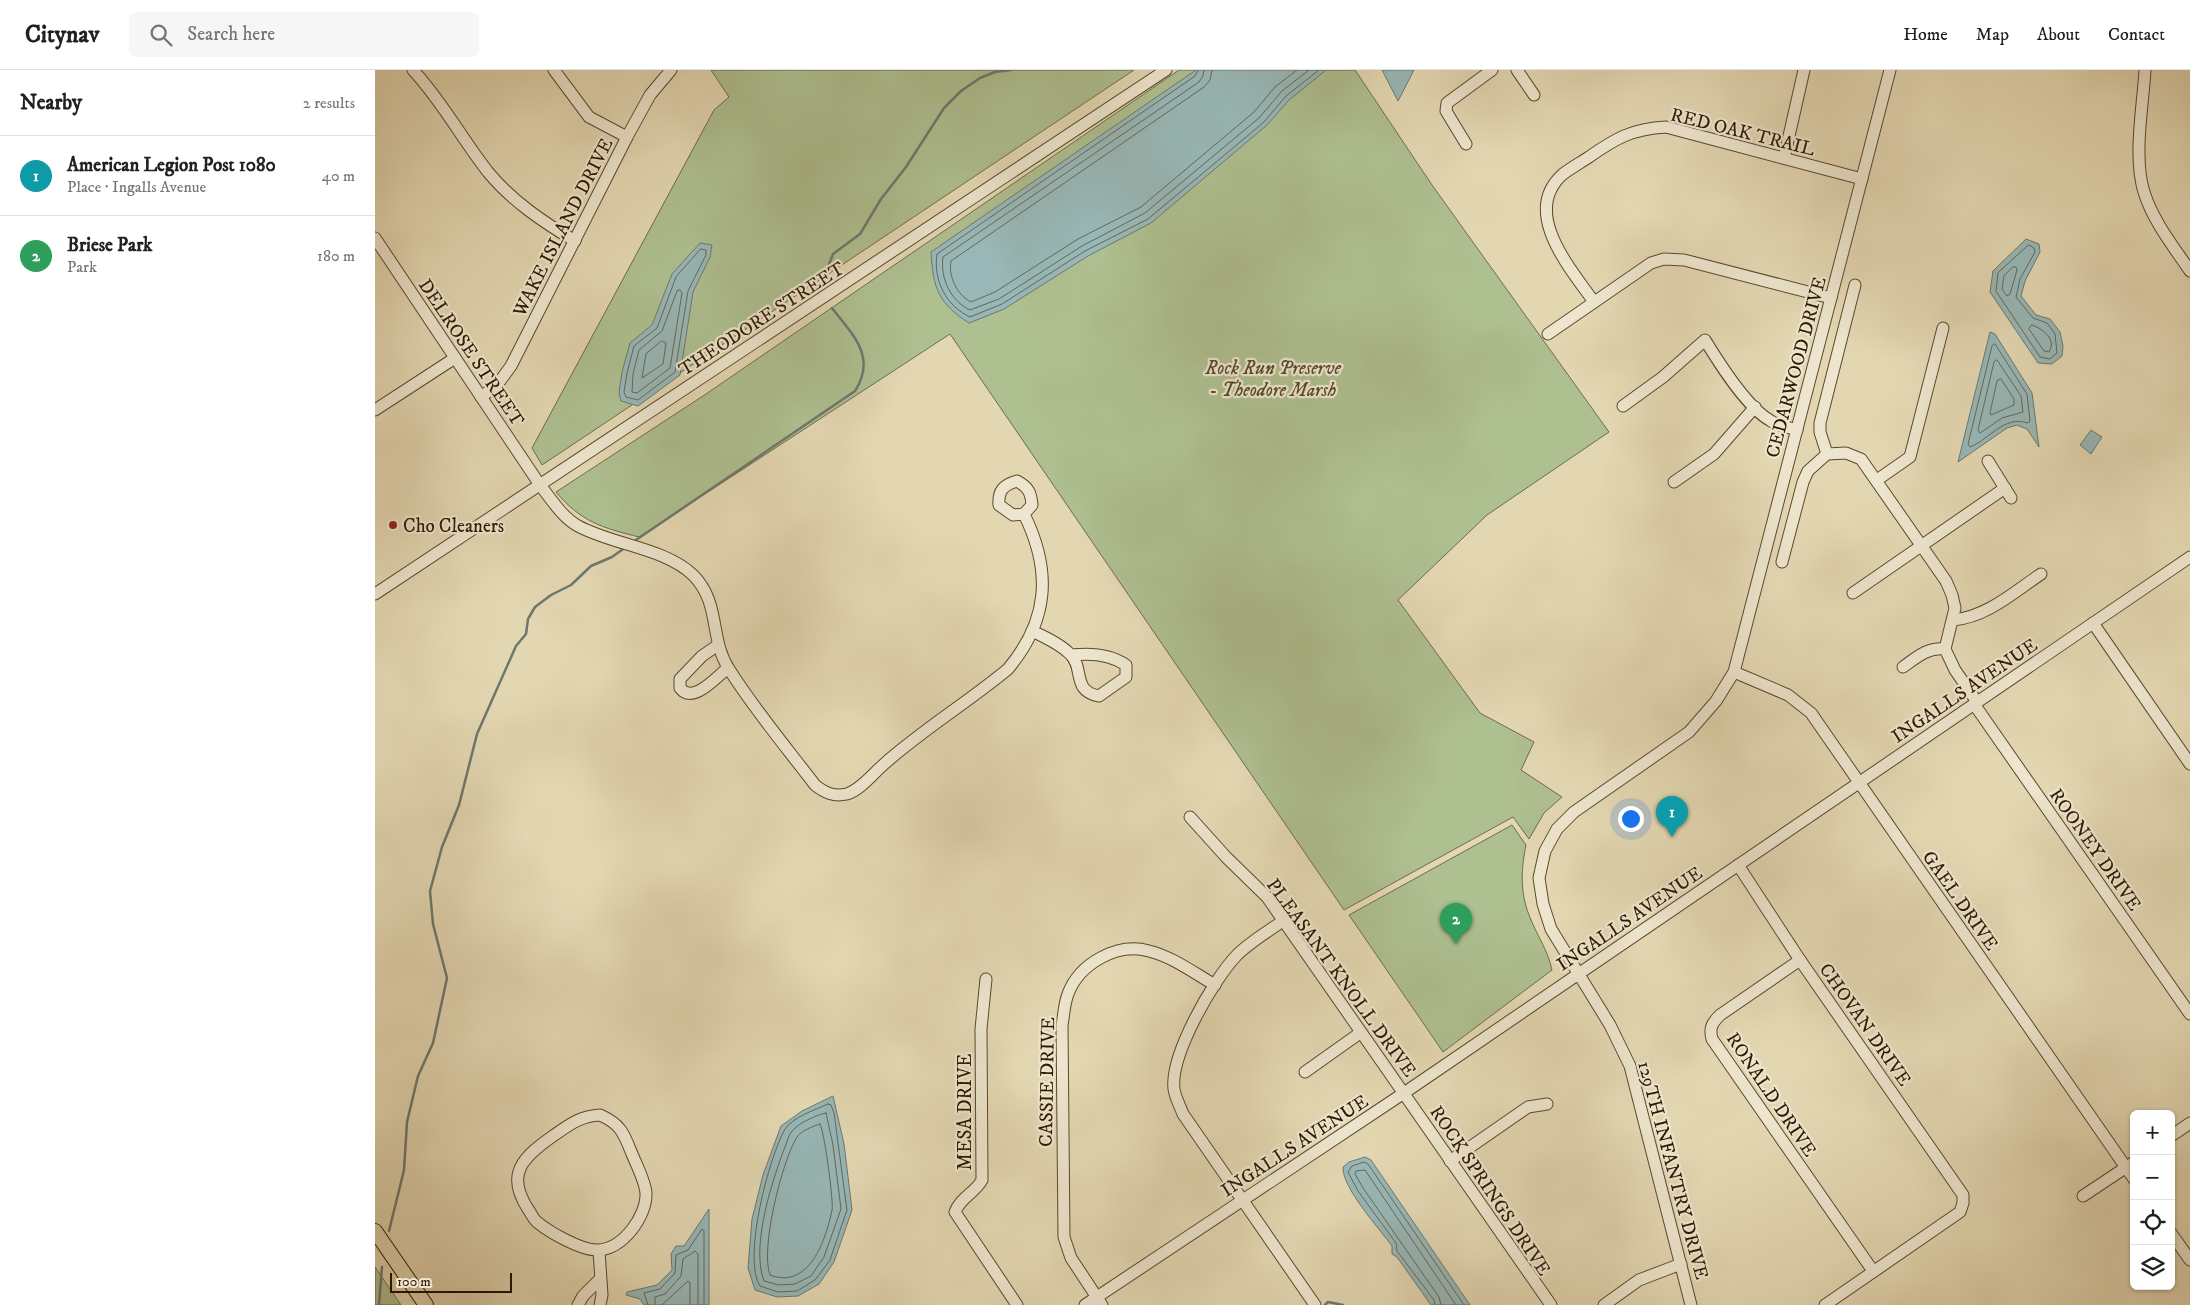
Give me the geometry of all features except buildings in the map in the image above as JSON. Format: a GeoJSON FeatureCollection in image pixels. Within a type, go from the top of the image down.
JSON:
{"type":"FeatureCollection","features":[{"type":"Feature","properties":{"kind":"main road"},"geometry":{"type":"LineString","coordinates":[[375,1231],[426,1305]]}},
{"type":"Feature","properties":{"kind":"street"},"geometry":{"type":"LineString","coordinates":[[413,70],[442,105],[489,172],[519,203],[544,223],[575,241]]}},
{"type":"Feature","properties":{"kind":"street"},"geometry":{"type":"LineString","coordinates":[[554,70],[589,117],[627,137]]}},
{"type":"Feature","properties":{"kind":"street","name":"WAKE ISLAND DRIVE"},"geometry":{"type":"LineString","coordinates":[[481,398],[497,385],[511,366],[627,137],[650,95],[671,70]]}},
{"type":"Feature","properties":{"kind":"street","name":"THEODORE STREET"},"geometry":{"type":"LineString","coordinates":[[375,594],[1166,70]]}},
{"type":"Feature","properties":{"kind":"street"},"geometry":{"type":"LineString","coordinates":[[1466,144],[1446,111],[1447,103],[1492,70]]}},
{"type":"Feature","properties":{"kind":"street"},"geometry":{"type":"LineString","coordinates":[[1517,70],[1534,95]]}},
{"type":"Feature","properties":{"kind":"street"},"geometry":{"type":"LineString","coordinates":[[1784,158],[1804,70]]}},
{"type":"Feature","properties":{"kind":"street","name":"CEDARWOOD DRIVE"},"geometry":{"type":"LineString","coordinates":[[1734,672],[1890,70]]}},
{"type":"Feature","properties":{"kind":"street"},"geometry":{"type":"LineString","coordinates":[[2145,70],[2140,146],[2143,191],[2161,229],[2190,271]]}},
{"type":"Feature","properties":{"kind":"street","name":"RED OAK TRAIL"},"geometry":{"type":"LineString","coordinates":[[1594,302],[1553,241],[1548,227],[1549,198],[1563,175],[1619,137],[1649,128],[1666,127],[1862,179]]}},
{"type":"Feature","properties":{"kind":"street","name":"DELROSE STREET"},"geometry":{"type":"LineString","coordinates":[[375,238],[481,398],[561,512],[578,525],[672,561],[692,574],[706,590],[712,605],[718,645],[728,668],[815,785],[829,794],[848,794],[858,788],[900,749],[1008,669],[1021,653],[1032,631],[1041,606],[1044,581],[1039,554],[1024,514]]}},
{"type":"Feature","properties":{"kind":"street"},"geometry":{"type":"LineString","coordinates":[[1549,334],[1651,263],[1664,259],[1684,260],[1831,298]]}},
{"type":"Feature","properties":{"kind":"street"},"geometry":{"type":"LineString","coordinates":[[1827,454],[1820,432],[1820,423],[1855,285]]}},
{"type":"Feature","properties":{"kind":"street"},"geometry":{"type":"LineString","coordinates":[[1877,480],[1910,457],[1943,328]]}},
{"type":"Feature","properties":{"kind":"street"},"geometry":{"type":"LineString","coordinates":[[1623,406],[1663,377],[1705,340],[1723,370],[1755,407],[1772,422],[1797,430]]}},
{"type":"Feature","properties":{"kind":"street"},"geometry":{"type":"LineString","coordinates":[[375,410],[455,358]]}},
{"type":"Feature","properties":{"kind":"street"},"geometry":{"type":"LineString","coordinates":[[1674,482],[1714,454],[1755,407]]}},
{"type":"Feature","properties":{"kind":"street"},"geometry":{"type":"LineString","coordinates":[[1782,562],[1803,482],[1808,471],[1827,454],[1846,453],[1861,459],[1921,545],[1952,595],[1955,608],[1945,649],[1936,648],[1926,651],[1903,667]]}},
{"type":"Feature","properties":{"kind":"street"},"geometry":{"type":"LineString","coordinates":[[1988,461],[2011,498]]}},
{"type":"Feature","properties":{"kind":"street"},"geometry":{"type":"LineString","coordinates":[[1853,593],[2005,488]]}},
{"type":"Feature","properties":{"kind":"street","name":"INGALLS AVENUE"},"geometry":{"type":"LineString","coordinates":[[1085,1305],[1099,1301],[1242,1200],[1404,1093],[2190,557]]}},
{"type":"Feature","properties":{"kind":"street"},"geometry":{"type":"LineString","coordinates":[[1953,620],[1969,619],[1981,614],[2041,574]]}},
{"type":"Feature","properties":{"kind":"street"},"geometry":{"type":"LineString","coordinates":[[2093,623],[2190,764]]}},
{"type":"Feature","properties":{"kind":"street"},"geometry":{"type":"LineString","coordinates":[[1032,631],[1047,638],[1072,655],[1084,689],[1089,694],[1099,696],[1126,678],[1126,665],[1119,660],[1090,653],[1072,655]]}},
{"type":"Feature","properties":{"kind":"street"},"geometry":{"type":"LineString","coordinates":[[718,645],[702,656],[680,679],[680,688],[687,694],[696,694],[728,668]]}},
{"type":"Feature","properties":{"kind":"street","name":"ROONEY DRIVE"},"geometry":{"type":"LineString","coordinates":[[1945,649],[1975,703],[2190,1014]]}},
{"type":"Feature","properties":{"kind":"street","name":"GAEL DRIVE"},"geometry":{"type":"LineString","coordinates":[[1734,672],[1788,695],[1811,713],[1858,783],[2130,1165]]}},
{"type":"Feature","properties":{"kind":"street","name":"129TH INFANTRY DRIVE"},"geometry":{"type":"LineString","coordinates":[[1691,1305],[1630,1066],[1610,1025],[1551,929],[1543,904],[1539,878],[1545,852],[1557,829],[1574,812],[1689,732],[1716,702],[1734,672]]}},
{"type":"Feature","properties":{"kind":"street","name":"PLEASANT KNOLL DRIVE"},"geometry":{"type":"LineString","coordinates":[[1190,817],[1226,857],[1267,897],[1360,1033],[1404,1093]]}},
{"type":"Feature","properties":{"kind":"street","name":"CHOVAN DRIVE"},"geometry":{"type":"LineString","coordinates":[[1738,865],[1800,960],[1963,1195],[1960,1212],[1873,1271]]}},
{"type":"Feature","properties":{"kind":"street"},"geometry":{"type":"LineString","coordinates":[[1283,921],[1251,942],[1235,957],[1215,985],[1186,1036],[1175,1062],[1174,1089],[1183,1114],[1315,1305]]}},
{"type":"Feature","properties":{"kind":"street","name":"CASSIE DRIVE"},"geometry":{"type":"LineString","coordinates":[[1099,1301],[1071,1258],[1064,1237],[1062,1025],[1068,994],[1081,972],[1097,959],[1113,952],[1129,950],[1148,950],[1167,958],[1215,985]]}},
{"type":"Feature","properties":{"kind":"street","name":"RONALD DRIVE"},"geometry":{"type":"LineString","coordinates":[[1800,960],[1719,1015],[1713,1022],[1712,1039],[1873,1271]]}},
{"type":"Feature","properties":{"kind":"street","name":"MESA DRIVE"},"geometry":{"type":"LineString","coordinates":[[986,979],[981,1029],[982,1180],[978,1188],[957,1205],[955,1212],[1017,1305]]}},
{"type":"Feature","properties":{"kind":"street"},"geometry":{"type":"LineString","coordinates":[[1305,1072],[1360,1033]]}},
{"type":"Feature","properties":{"kind":"street","name":"ROCK SPRINGS DRIVE"},"geometry":{"type":"LineString","coordinates":[[1404,1093],[1551,1305]]}},
{"type":"Feature","properties":{"kind":"street"},"geometry":{"type":"LineString","coordinates":[[1450,1161],[1528,1107],[1547,1104]]}},
{"type":"Feature","properties":{"kind":"street"},"geometry":{"type":"LineString","coordinates":[[600,1114],[622,1129],[646,1193],[642,1214],[631,1230],[618,1242],[599,1250],[579,1247],[536,1222],[517,1189],[518,1177],[523,1162],[532,1151],[578,1119],[600,1114]]}},
{"type":"Feature","properties":{"kind":"street"},"geometry":{"type":"LineString","coordinates":[[2175,1133],[2190,1123]]}},
{"type":"Feature","properties":{"kind":"street"},"geometry":{"type":"LineString","coordinates":[[2083,1196],[2130,1165]]}},
{"type":"Feature","properties":{"kind":"street"},"geometry":{"type":"LineString","coordinates":[[2175,1239],[2190,1260]]}},
{"type":"Feature","properties":{"kind":"street"},"geometry":{"type":"LineString","coordinates":[[599,1250],[599,1280],[602,1295],[600,1305]]}},
{"type":"Feature","properties":{"kind":"street"},"geometry":{"type":"LineString","coordinates":[[1604,1305],[1639,1280],[1681,1264]]}},
{"type":"Feature","properties":{"kind":"street"},"geometry":{"type":"LineString","coordinates":[[1825,1305],[1873,1271]]}},
{"type":"Feature","properties":{"kind":"street"},"geometry":{"type":"LineString","coordinates":[[578,1305],[583,1296],[599,1280]]}},
{"type":"Feature","properties":{"kind":"green space"},"geometry":{"type":"Polygon","coordinates":[[[711,70],[1134,70],[542,465],[532,448],[714,110],[729,97],[711,70]]]}},
{"type":"Feature","properties":{"kind":"green space","name":"Rock Run Preserve - Theodore Marsh"},"geometry":{"type":"Polygon","coordinates":[[[1179,70],[1355,70],[1432,185],[1609,432],[1487,515],[1398,600],[1480,713],[1534,742],[1521,770],[1562,797],[1544,813],[1529,839],[1513,817],[1344,910],[950,334],[639,537],[593,522],[574,510],[556,492],[706,394],[1179,70]]]}},
{"type":"Feature","properties":{"kind":"green space"},"geometry":{"type":"Polygon","coordinates":[[[1512,825],[1526,845],[1522,872],[1524,898],[1529,915],[1548,956],[1552,970],[1443,1052],[1349,915],[1512,825]]]}},
{"type":"Feature","properties":{"kind":"green space"},"geometry":{"type":"Polygon","coordinates":[[[375,1267],[401,1305],[375,1305],[375,1267]]]}},
{"type":"Feature","properties":{"kind":"water"},"geometry":{"type":"Polygon","coordinates":[[[1196,70],[1326,70],[1289,100],[1267,125],[1151,223],[1088,256],[1004,309],[969,323],[950,309],[939,294],[936,285],[931,252],[1196,70]]]}},
{"type":"Feature","properties":{"kind":"water"},"geometry":{"type":"Polygon","coordinates":[[[1382,70],[1414,70],[1398,101],[1382,70]]]}},
{"type":"Feature","properties":{"kind":"water"},"geometry":{"type":"Polygon","coordinates":[[[2026,239],[2039,244],[2040,252],[2025,281],[2021,296],[2036,315],[2050,319],[2060,332],[2063,346],[2062,356],[2052,364],[2038,363],[1990,292],[1993,271],[2026,239]]]}},
{"type":"Feature","properties":{"kind":"water"},"geometry":{"type":"Polygon","coordinates":[[[700,243],[712,245],[710,257],[693,292],[680,375],[638,406],[621,401],[619,393],[622,372],[630,343],[652,325],[672,274],[700,243]]]}},
{"type":"Feature","properties":{"kind":"water"},"geometry":{"type":"Polygon","coordinates":[[[1990,332],[1995,334],[2032,393],[2039,447],[2027,429],[2017,425],[2007,428],[1958,462],[1990,332]]]}},
{"type":"Feature","properties":{"kind":"water"},"geometry":{"type":"Polygon","coordinates":[[[2091,430],[2102,437],[2091,454],[2080,445],[2091,430]]]}},
{"type":"Feature","properties":{"kind":"water"},"geometry":{"type":"Polygon","coordinates":[[[833,1096],[844,1144],[852,1210],[834,1262],[819,1284],[798,1296],[777,1297],[755,1290],[748,1268],[752,1219],[763,1175],[781,1126],[802,1111],[833,1096]]]}},
{"type":"Feature","properties":{"kind":"water"},"geometry":{"type":"Polygon","coordinates":[[[1365,1157],[1371,1160],[1470,1305],[1431,1305],[1397,1257],[1392,1254],[1392,1246],[1348,1186],[1344,1176],[1343,1167],[1349,1162],[1365,1157]]]}},
{"type":"Feature","properties":{"kind":"water"},"geometry":{"type":"Polygon","coordinates":[[[709,1209],[709,1305],[644,1305],[640,1299],[626,1295],[627,1292],[657,1285],[672,1270],[671,1254],[676,1246],[684,1246],[709,1209]]]}},
{"type":"Feature","properties":{"kind":"waterway"},"geometry":{"type":"LineString","coordinates":[[823,280],[833,254],[860,234],[881,199],[906,167],[944,108],[961,91],[980,78],[995,72],[1011,70]]}},
{"type":"Feature","properties":{"kind":"waterway"},"geometry":{"type":"LineString","coordinates":[[633,542],[855,391],[864,367],[863,357],[854,337],[832,308]]}},
{"type":"Feature","properties":{"kind":"waterway"},"geometry":{"type":"LineString","coordinates":[[389,1231],[404,1170],[407,1122],[418,1076],[433,1043],[447,978],[433,924],[430,891],[442,847],[459,805],[477,734],[516,646],[526,634],[528,619],[535,607],[551,595],[571,585],[591,566],[612,557],[626,547]]}},
{"type":"Feature","properties":{"kind":"waterway"},"geometry":{"type":"LineString","coordinates":[[379,1305],[382,1267]]}},
{"type":"Feature","properties":{"kind":"waterway"},"geometry":{"type":"LineString","coordinates":[[1325,1305],[1328,1302],[1343,1305]]}},
{"type":"Feature","properties":{"kind":"place","name":"Cho Cleaners"},"geometry":{"type":"Point","coordinates":[393,525]}},
{"type":"Feature","properties":{"kind":"place","name":"American Legion Post 1080"},"geometry":{"type":"Point","coordinates":[1672,837]}},
{"type":"Feature","properties":{"kind":"place","name":"Briese Park"},"geometry":{"type":"Point","coordinates":[1456,944]}}]}
